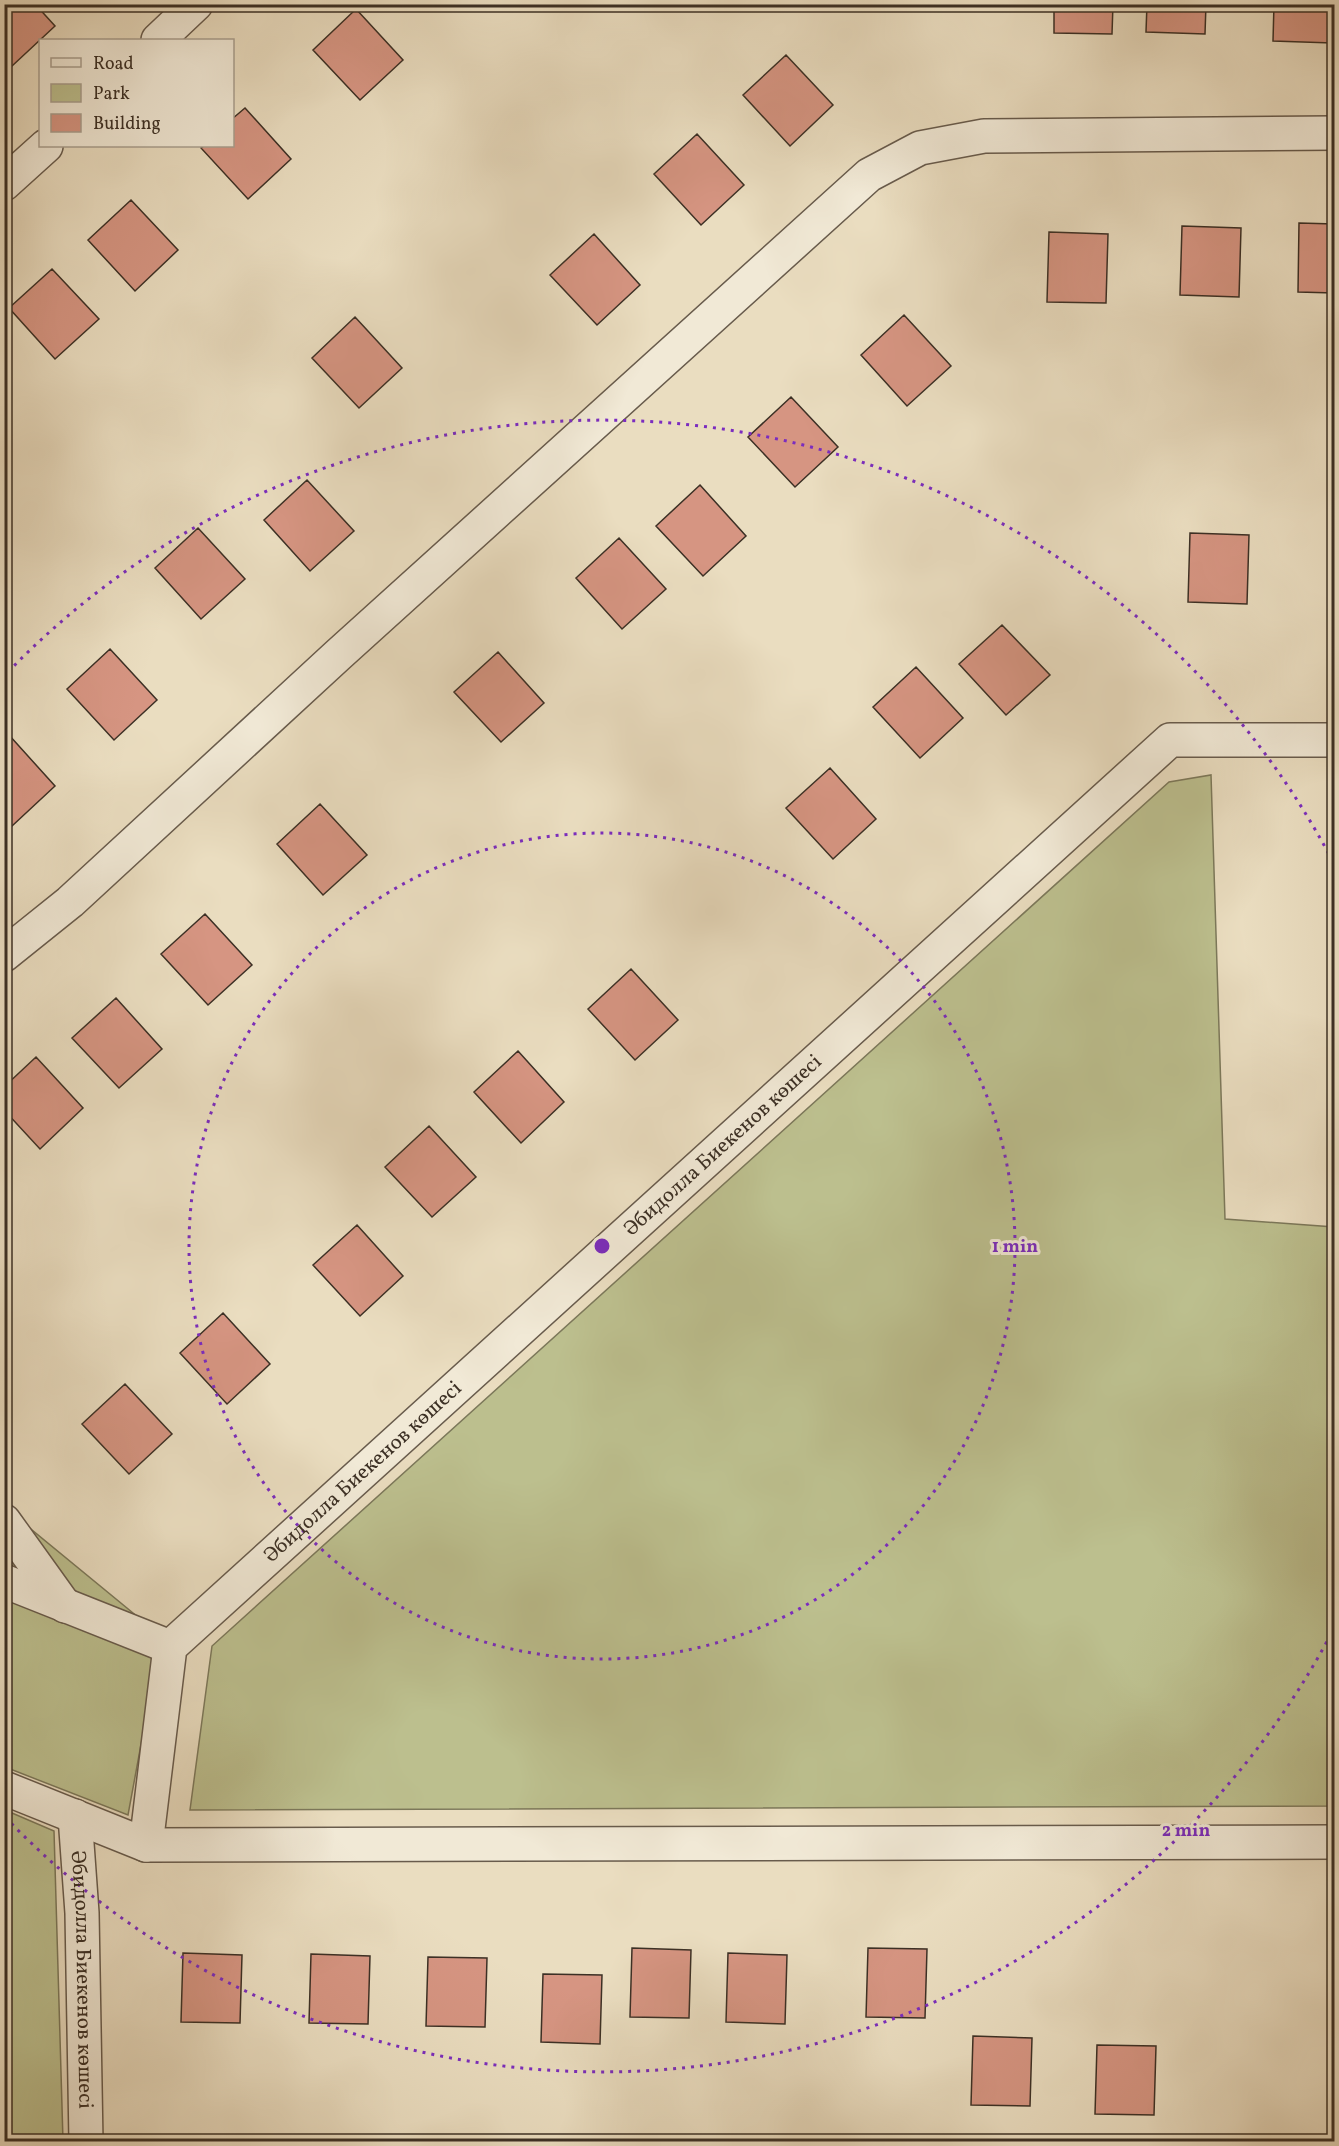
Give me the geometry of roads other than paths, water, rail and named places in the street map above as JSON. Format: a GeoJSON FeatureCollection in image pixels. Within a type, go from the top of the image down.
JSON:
{"type":"FeatureCollection","features":[{"type":"Feature","properties":{"kind":"street"},"geometry":{"type":"LineString","coordinates":[[159,39],[196,4]]}},
{"type":"Feature","properties":{"kind":"street"},"geometry":{"type":"LineString","coordinates":[[4,955],[70,902],[338,655],[869,175],[920,148],[984,136],[1335,133]]}},
{"type":"Feature","properties":{"kind":"street"},"geometry":{"type":"LineString","coordinates":[[4,184],[45,147]]}},
{"type":"Feature","properties":{"kind":"street","name":"Әбидолла Биекенов көшесі"},"geometry":{"type":"LineString","coordinates":[[170,1647],[1170,740],[1335,740]]}},
{"type":"Feature","properties":{"kind":"street"},"geometry":{"type":"LineString","coordinates":[[4,1521],[66,1606]]}},
{"type":"Feature","properties":{"kind":"street"},"geometry":{"type":"LineString","coordinates":[[4,1581],[170,1647],[146,1845]]}},
{"type":"Feature","properties":{"kind":"street"},"geometry":{"type":"LineString","coordinates":[[4,1788],[146,1845],[1335,1842]]}},
{"type":"Feature","properties":{"kind":"street","name":"Әбидолла Биекенов көшесі"},"geometry":{"type":"LineString","coordinates":[[75,1816],[82,1913],[86,2142]]}}]}
